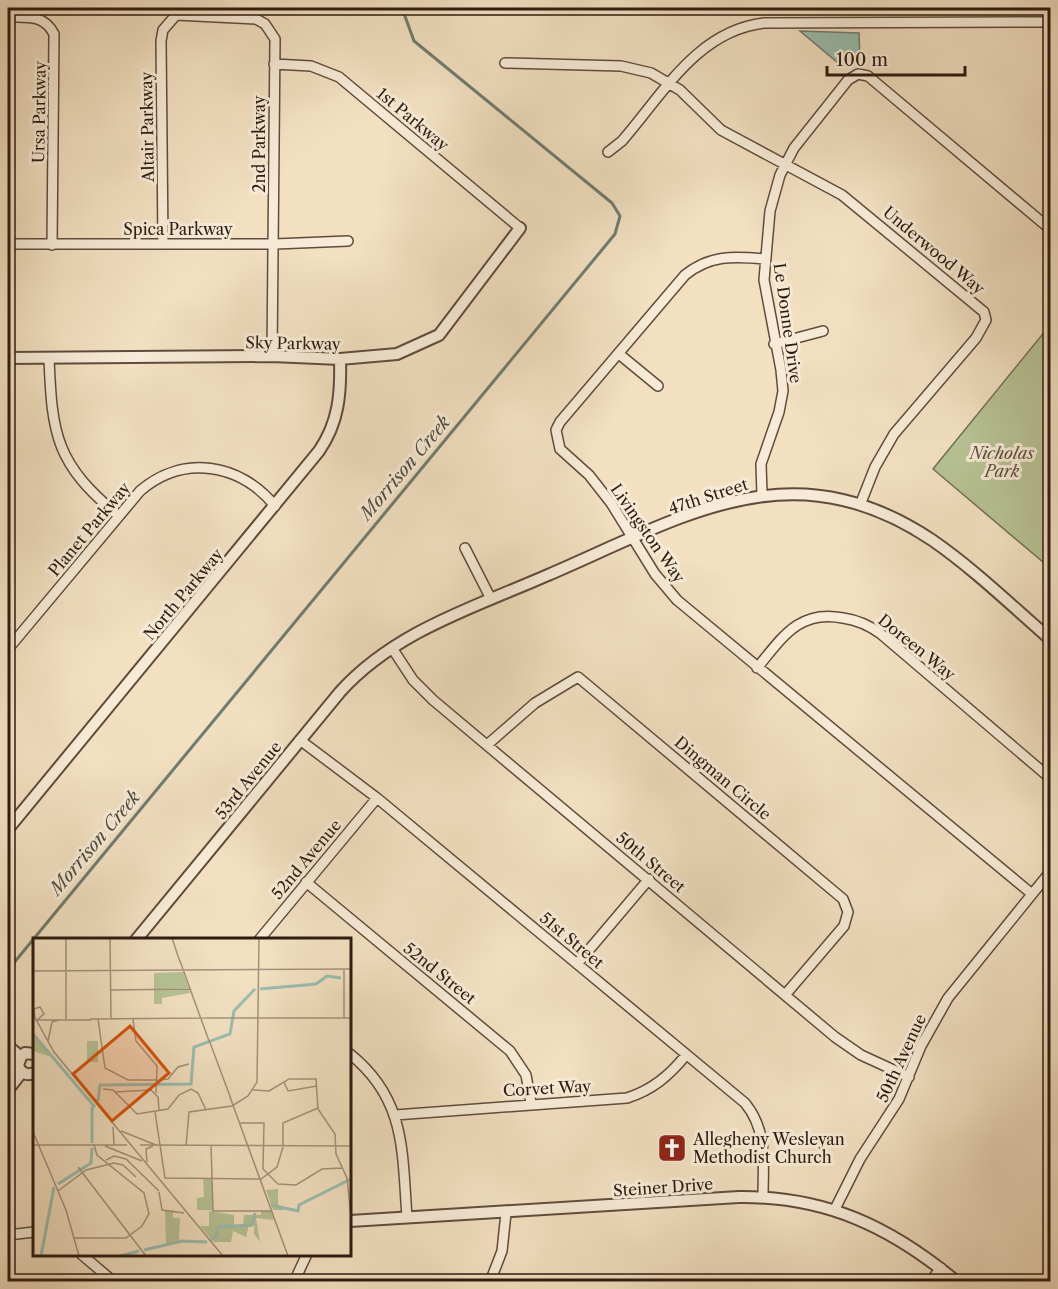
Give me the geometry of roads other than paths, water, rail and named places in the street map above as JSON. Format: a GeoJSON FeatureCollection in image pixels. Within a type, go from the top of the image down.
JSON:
{"type":"FeatureCollection","features":[{"type":"Feature","properties":{"kind":"street","name":"2nd Parkway"},"geometry":{"type":"LineString","coordinates":[[177,15],[256,19],[265,24],[275,39],[275,244],[272,356]]}},
{"type":"Feature","properties":{"kind":"street","name":"Altair Parkway"},"geometry":{"type":"LineString","coordinates":[[163,244],[161,41],[163,30],[177,15]]}},
{"type":"Feature","properties":{"kind":"street","name":"Ursa Parkway"},"geometry":{"type":"LineString","coordinates":[[8,17],[40,19],[50,26],[54,34],[52,245]]}},
{"type":"Feature","properties":{"kind":"street"},"geometry":{"type":"LineString","coordinates":[[608,152],[622,141],[670,84],[708,44],[735,28],[764,23],[1050,22]]}},
{"type":"Feature","properties":{"kind":"street","name":"Underwood Way"},"geometry":{"type":"LineString","coordinates":[[506,63],[632,67],[651,73],[688,96],[704,116],[721,130],[842,195],[984,312],[986,320],[976,338],[894,434],[875,467],[860,505]]}},
{"type":"Feature","properties":{"kind":"street","name":"1st Parkway"},"geometry":{"type":"LineString","coordinates":[[274,64],[311,66],[339,77],[520,228]]}},
{"type":"Feature","properties":{"kind":"street","name":"Le Donne Drive"},"geometry":{"type":"LineString","coordinates":[[762,494],[760,464],[783,391],[764,280],[764,259],[770,212],[785,164],[809,128],[848,80],[858,74],[868,76],[1050,229]]}},
{"type":"Feature","properties":{"kind":"street","name":"Sky Parkway"},"geometry":{"type":"LineString","coordinates":[[8,358],[272,356],[340,359],[397,354],[439,335],[520,228]]}},
{"type":"Feature","properties":{"kind":"street","name":"Spica Parkway"},"geometry":{"type":"LineString","coordinates":[[8,244],[275,244],[348,241]]}},
{"type":"Feature","properties":{"kind":"street","name":"Livingston Way"},"geometry":{"type":"LineString","coordinates":[[764,259],[721,257],[693,269],[678,282],[560,422],[556,430],[560,449],[604,494],[669,592],[757,668],[1032,894]]}},
{"type":"Feature","properties":{"kind":"street"},"geometry":{"type":"LineString","coordinates":[[774,344],[823,330]]}},
{"type":"Feature","properties":{"kind":"street"},"geometry":{"type":"LineString","coordinates":[[619,354],[658,386]]}},
{"type":"Feature","properties":{"kind":"street"},"geometry":{"type":"LineString","coordinates":[[49,358],[52,421],[63,453],[81,482],[118,516]]}},
{"type":"Feature","properties":{"kind":"street","name":"North Parkway"},"geometry":{"type":"LineString","coordinates":[[8,829],[319,451],[329,434],[340,395],[340,359]]}},
{"type":"Feature","properties":{"kind":"street","name":"Planet Parkway"},"geometry":{"type":"LineString","coordinates":[[8,649],[118,516],[140,491],[157,478],[176,470],[197,467],[218,469],[238,476],[261,490],[275,506]]}},
{"type":"Feature","properties":{"kind":"street","name":"47th Street"},"geometry":{"type":"LineString","coordinates":[[392,648],[419,631],[634,537],[723,503],[762,494],[818,496],[860,505],[883,513],[931,540],[1050,639]]}},
{"type":"Feature","properties":{"kind":"street"},"geometry":{"type":"LineString","coordinates":[[465,548],[491,599]]}},
{"type":"Feature","properties":{"kind":"street","name":"Doreen Way"},"geometry":{"type":"LineString","coordinates":[[757,668],[784,636],[807,620],[826,614],[864,624],[880,634],[1050,778]]}},
{"type":"Feature","properties":{"kind":"street","name":"53rd Avenue"},"geometry":{"type":"LineString","coordinates":[[137,938],[349,682],[392,648]]}},
{"type":"Feature","properties":{"kind":"street","name":"50th Street"},"geometry":{"type":"LineString","coordinates":[[392,648],[424,692],[785,995],[861,1055],[909,1077]]}},
{"type":"Feature","properties":{"kind":"street","name":"Dingman Circle"},"geometry":{"type":"LineString","coordinates":[[487,745],[535,703],[579,677],[807,868],[843,899],[847,905],[848,919],[785,995]]}},
{"type":"Feature","properties":{"kind":"street","name":"51st Street"},"geometry":{"type":"LineString","coordinates":[[300,740],[377,798],[738,1096],[756,1119],[764,1148],[763,1197]]}},
{"type":"Feature","properties":{"kind":"street","name":"52nd Avenue"},"geometry":{"type":"LineString","coordinates":[[260,938],[377,798]]}},
{"type":"Feature","properties":{"kind":"street","name":"50th Avenue"},"geometry":{"type":"LineString","coordinates":[[835,1209],[860,1159],[890,1116],[930,1028],[948,998],[1050,872]]}},
{"type":"Feature","properties":{"kind":"street"},"geometry":{"type":"LineString","coordinates":[[578,964],[649,879]]}},
{"type":"Feature","properties":{"kind":"street","name":"52nd Street"},"geometry":{"type":"LineString","coordinates":[[306,882],[510,1051],[526,1075],[531,1103]]}},
{"type":"Feature","properties":{"kind":"street"},"geometry":{"type":"LineString","coordinates":[[8,1046],[21,1057]]}},
{"type":"Feature","properties":{"kind":"street"},"geometry":{"type":"LineString","coordinates":[[22,1072],[18,1062],[21,1057],[25,1053],[33,1054]]}},
{"type":"Feature","properties":{"kind":"street"},"geometry":{"type":"LineString","coordinates":[[351,1055],[382,1088],[395,1115],[401,1146],[407,1217]]}},
{"type":"Feature","properties":{"kind":"street","name":"Corvet Way"},"geometry":{"type":"LineString","coordinates":[[395,1115],[531,1103],[617,1100],[636,1095],[663,1080],[686,1055]]}},
{"type":"Feature","properties":{"kind":"street"},"geometry":{"type":"LineString","coordinates":[[22,1072],[33,1073]]}},
{"type":"Feature","properties":{"kind":"street"},"geometry":{"type":"LineString","coordinates":[[8,1090],[22,1072]]}},
{"type":"Feature","properties":{"kind":"street","name":"Steiner Drive"},"geometry":{"type":"LineString","coordinates":[[351,1221],[739,1197],[782,1197],[835,1209],[894,1237],[957,1281]]}},
{"type":"Feature","properties":{"kind":"street"},"geometry":{"type":"LineString","coordinates":[[490,1281],[502,1251],[506,1213]]}},
{"type":"Feature","properties":{"kind":"street"},"geometry":{"type":"LineString","coordinates":[[8,1235],[33,1232]]}},
{"type":"Feature","properties":{"kind":"street"},"geometry":{"type":"LineString","coordinates":[[83,1256],[114,1281]]}},
{"type":"Feature","properties":{"kind":"street"},"geometry":{"type":"LineString","coordinates":[[294,1281],[306,1256]]}},
{"type":"Feature","properties":{"kind":"street"},"geometry":{"type":"LineString","coordinates":[[930,1281],[941,1268]]}},
{"type":"Feature","properties":{"kind":"waterway","name":"Morrison Creek"},"geometry":{"type":"LineString","coordinates":[[34,938],[615,234],[620,216],[612,203],[414,41],[402,8]]}},
{"type":"Feature","properties":{"kind":"waterway","name":"Morrison Creek"},"geometry":{"type":"LineString","coordinates":[[8,970],[33,940]]}},
{"type":"Feature","properties":{"kind":"place","name":"Allegheny Wesleyan Methodist Church"},"geometry":{"type":"Point","coordinates":[672,1148]}},
{"type":"Feature","properties":{"kind":"park label","name":"Nicholas Park"},"geometry":{"type":"Point","coordinates":[1002,462]}}]}
